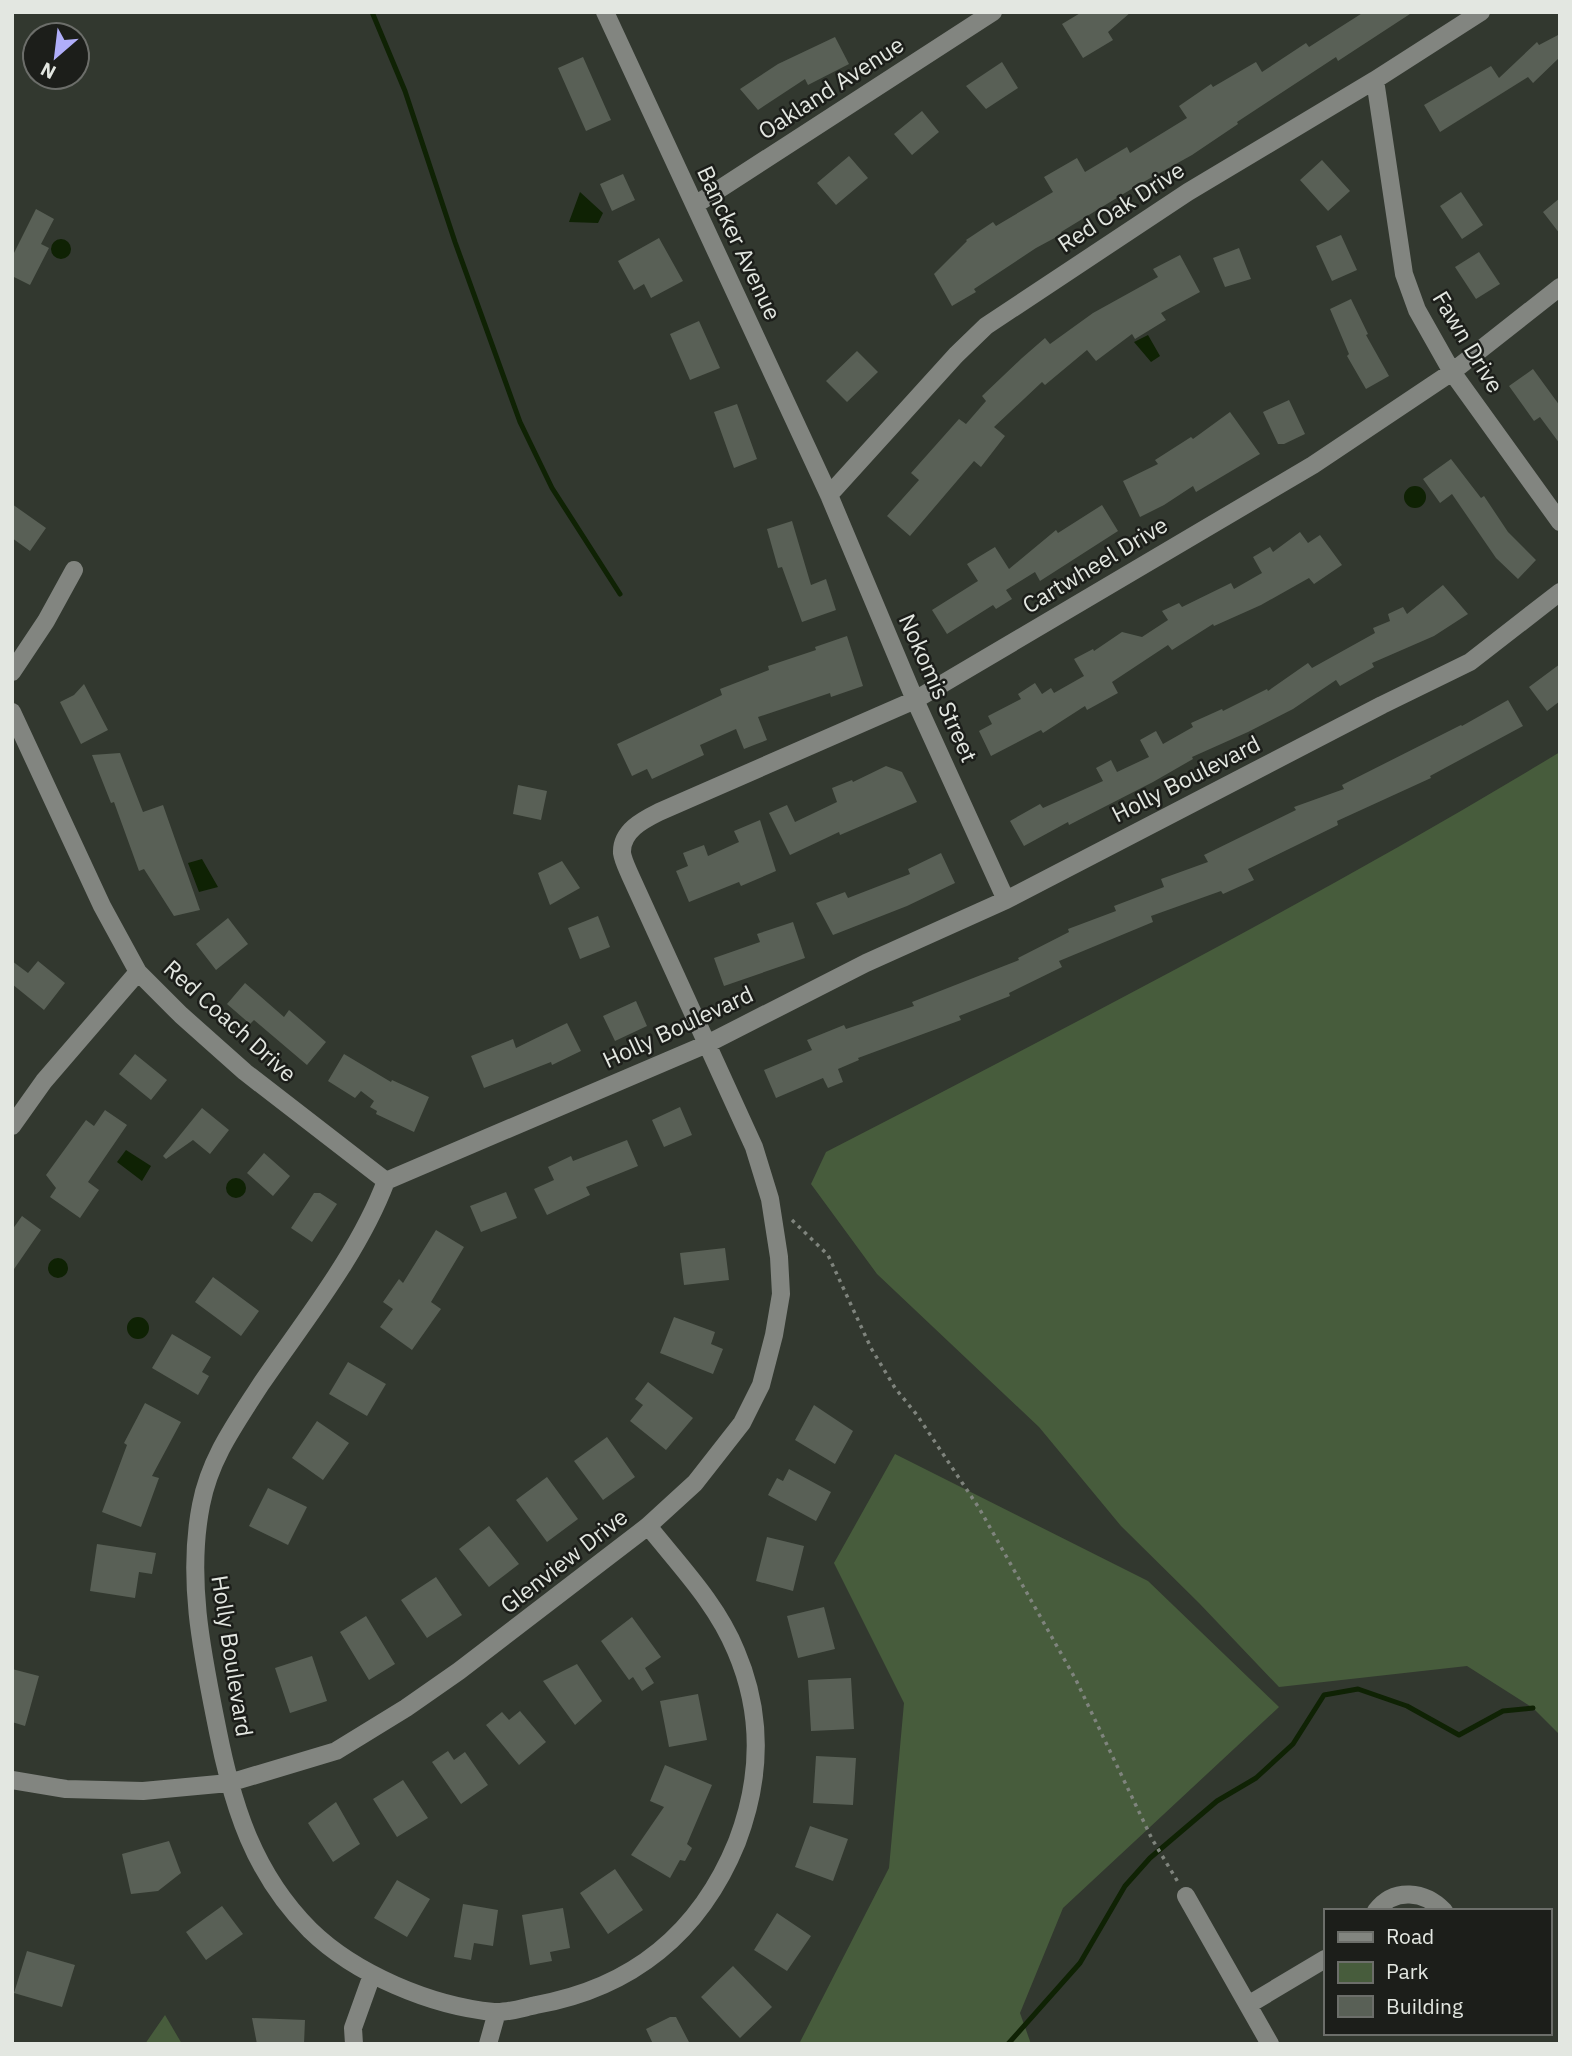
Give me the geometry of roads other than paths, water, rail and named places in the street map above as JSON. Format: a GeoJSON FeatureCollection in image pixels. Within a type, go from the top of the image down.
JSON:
{"type":"FeatureCollection","features":[{"type":"Feature","properties":{"kind":"street","name":"Bancker Avenue"},"geometry":{"type":"LineString","coordinates":[[605,12],[830,495]]}},
{"type":"Feature","properties":{"kind":"street","name":"Oakland Avenue"},"geometry":{"type":"LineString","coordinates":[[695,205],[993,12]]}},
{"type":"Feature","properties":{"kind":"street","name":"Red Oak Drive"},"geometry":{"type":"LineString","coordinates":[[830,495],[956,355],[986,326],[1198,186],[1375,80],[1481,12]]}},
{"type":"Feature","properties":{"kind":"street","name":"Fawn Drive"},"geometry":{"type":"LineString","coordinates":[[1375,80],[1404,274],[1417,310],[1452,372],[1560,522]]}},
{"type":"Feature","properties":{"kind":"street","name":"Cartwheel Drive"},"geometry":{"type":"LineString","coordinates":[[627,835],[639,822],[659,812],[915,700],[1313,466],[1452,372],[1560,287]]}},
{"type":"Feature","properties":{"kind":"street","name":"Nokomis Street"},"geometry":{"type":"LineString","coordinates":[[830,495],[915,700],[1006,900]]}},
{"type":"Feature","properties":{"kind":"street"},"geometry":{"type":"LineString","coordinates":[[12,672],[46,621],[74,570]]}},
{"type":"Feature","properties":{"kind":"street","name":"Holly Boulevard"},"geometry":{"type":"LineString","coordinates":[[497,2012],[393,1986],[372,1975],[311,1931],[286,1902],[263,1868],[242,1826],[229,1783],[198,1625],[194,1553],[201,1503],[211,1465],[239,1417],[369,1222],[386,1181],[707,1044],[866,963],[1006,900],[1470,662],[1560,592]]}},
{"type":"Feature","properties":{"kind":"street","name":"Red Coach Drive"},"geometry":{"type":"LineString","coordinates":[[12,712],[102,906],[138,972],[245,1072],[386,1181]]}},
{"type":"Feature","properties":{"kind":"street","name":"Glenview Drive"},"geometry":{"type":"LineString","coordinates":[[12,1780],[66,1789],[144,1791],[229,1783],[336,1751],[417,1701],[508,1635],[649,1526],[695,1483],[742,1423],[761,1385],[775,1335],[781,1294],[779,1258],[770,1199],[754,1147],[630,875],[622,852],[627,835]]}},
{"type":"Feature","properties":{"kind":"street"},"geometry":{"type":"LineString","coordinates":[[12,1126],[44,1082],[138,972]]}},
{"type":"Feature","properties":{"kind":"street"},"geometry":{"type":"LineString","coordinates":[[488,2044],[497,2012],[567,2000],[604,1986],[623,1976],[676,1936],[702,1908],[723,1876],[751,1804],[756,1765],[755,1727],[748,1689],[736,1651],[715,1611],[649,1526]]}},
{"type":"Feature","properties":{"kind":"street"},"geometry":{"type":"LineString","coordinates":[[1377,1909],[1394,1897],[1408,1894],[1423,1895],[1442,1909]]}},
{"type":"Feature","properties":{"kind":"street"},"geometry":{"type":"LineString","coordinates":[[1186,1896],[1270,2044]]}},
{"type":"Feature","properties":{"kind":"street"},"geometry":{"type":"LineString","coordinates":[[1248,2005],[1324,1960]]}},
{"type":"Feature","properties":{"kind":"street"},"geometry":{"type":"LineString","coordinates":[[354,2044],[353,2028],[372,1975]]}},
{"type":"Feature","properties":{"kind":"waterway"},"geometry":{"type":"LineString","coordinates":[[372,12],[405,91],[455,242],[520,422],[552,488],[620,594]]}},
{"type":"Feature","properties":{"kind":"waterway"},"geometry":{"type":"LineString","coordinates":[[1008,2044],[1080,1963],[1125,1886],[1150,1858],[1217,1801],[1256,1778],[1293,1744],[1324,1695],[1358,1689],[1407,1706],[1459,1735],[1503,1711],[1533,1708]]}}]}
